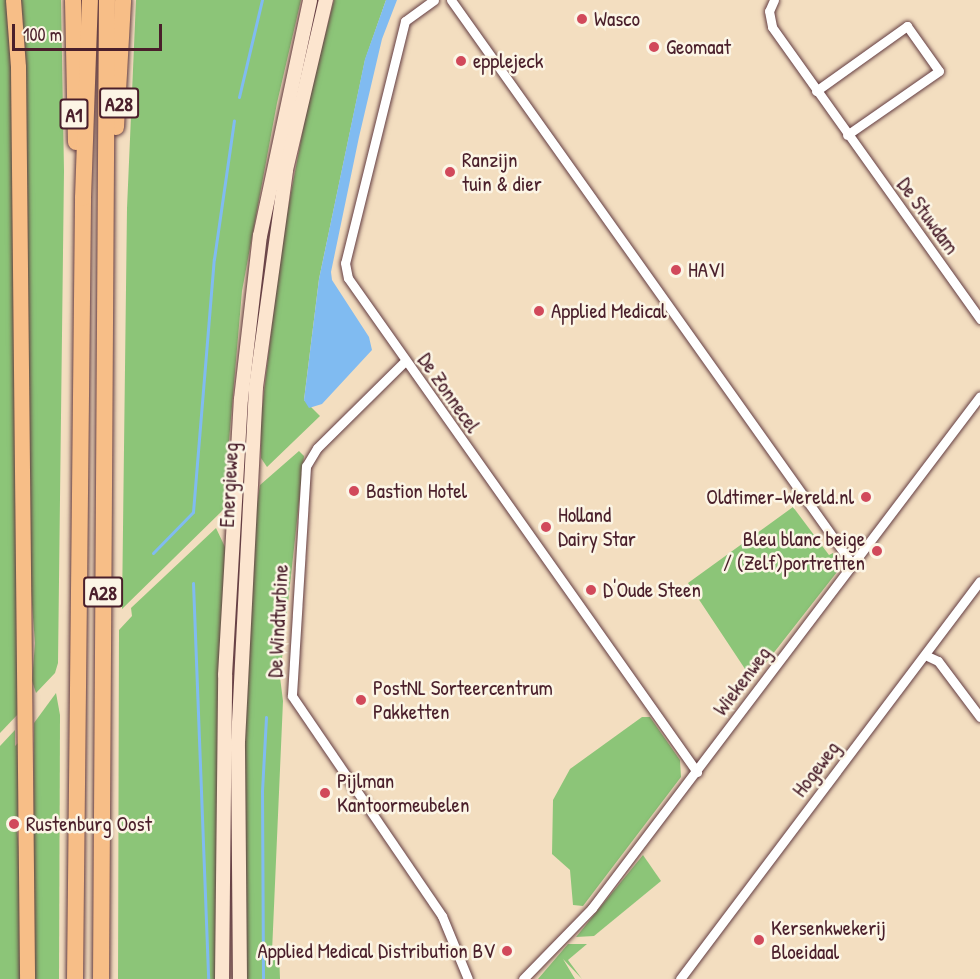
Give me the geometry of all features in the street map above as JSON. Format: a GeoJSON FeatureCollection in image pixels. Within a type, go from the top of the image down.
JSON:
{"type":"FeatureCollection","features":[{"type":"Feature","properties":{"kind":"highway","name":"A1"},"geometry":{"type":"LineString","coordinates":[[73,0],[74,114],[83,227]]}},
{"type":"Feature","properties":{"kind":"highway","name":"A28"},"geometry":{"type":"LineString","coordinates":[[75,979],[83,227],[90,0]]}},
{"type":"Feature","properties":{"kind":"highway","name":"A28"},"geometry":{"type":"LineString","coordinates":[[101,979],[107,0]]}},
{"type":"Feature","properties":{"kind":"highway","name":"A28"},"geometry":{"type":"LineString","coordinates":[[107,205],[120,95],[123,0]]}},
{"type":"Feature","properties":{"kind":"main road"},"geometry":{"type":"LineString","coordinates":[[14,0],[18,67],[27,733],[27,979]]}},
{"type":"Feature","properties":{"kind":"main road","name":"Energieweg"},"geometry":{"type":"LineString","coordinates":[[222,979],[221,798],[235,482],[260,236],[310,0]]}},
{"type":"Feature","properties":{"kind":"main road","name":"Energieweg"},"geometry":{"type":"LineString","coordinates":[[240,979],[238,742],[251,466],[274,239],[303,88],[326,0]]}},
{"type":"Feature","properties":{"kind":"street","name":"De Zonnecel"},"geometry":{"type":"LineString","coordinates":[[434,0],[405,21],[345,263],[348,278],[404,362],[697,772]]}},
{"type":"Feature","properties":{"kind":"street"},"geometry":{"type":"LineString","coordinates":[[451,0],[852,564]]}},
{"type":"Feature","properties":{"kind":"street","name":"De Stuwdam"},"geometry":{"type":"LineString","coordinates":[[774,0],[769,11],[772,27],[980,319]]}},
{"type":"Feature","properties":{"kind":"street"},"geometry":{"type":"LineString","coordinates":[[816,91],[907,26],[939,71],[848,135]]}},
{"type":"Feature","properties":{"kind":"street","name":"De Windturbine"},"geometry":{"type":"LineString","coordinates":[[404,362],[317,448],[306,466],[292,696],[442,916],[468,979]]}},
{"type":"Feature","properties":{"kind":"street","name":"Wiekenweg"},"geometry":{"type":"LineString","coordinates":[[524,979],[592,908],[980,396]]}},
{"type":"Feature","properties":{"kind":"street","name":"Hogeweg"},"geometry":{"type":"LineString","coordinates":[[681,979],[980,581]]}},
{"type":"Feature","properties":{"kind":"street"},"geometry":{"type":"LineString","coordinates":[[925,655],[938,660],[980,717]]}},
{"type":"Feature","properties":{"kind":"green space"},"geometry":{"type":"Polygon","coordinates":[[[0,0],[8,0],[11,38],[19,713],[0,733],[0,0]]]}},
{"type":"Feature","properties":{"kind":"green space"},"geometry":{"type":"Polygon","coordinates":[[[21,0],[61,0],[64,171],[58,663],[55,673],[36,693],[32,681],[35,643],[30,578],[25,47],[21,0]]]}},
{"type":"Feature","properties":{"kind":"green space"},"geometry":{"type":"Polygon","coordinates":[[[136,0],[301,0],[277,103],[242,291],[223,510],[122,609],[127,208],[136,0]]]}},
{"type":"Feature","properties":{"kind":"green space"},"geometry":{"type":"Polygon","coordinates":[[[334,0],[386,0],[365,60],[319,279],[304,400],[320,416],[267,467],[261,458],[261,417],[282,240],[309,98],[334,0]]]}},
{"type":"Feature","properties":{"kind":"green space"},"geometry":{"type":"Polygon","coordinates":[[[299,451],[304,456],[280,677],[283,701],[272,952],[279,952],[280,979],[245,979],[243,767],[255,515],[260,485],[299,451]]]}},
{"type":"Feature","properties":{"kind":"green space"},"geometry":{"type":"Polygon","coordinates":[[[793,507],[829,555],[833,553],[837,572],[750,683],[751,678],[688,583],[793,507]]]}},
{"type":"Feature","properties":{"kind":"green space"},"geometry":{"type":"Polygon","coordinates":[[[216,528],[225,547],[216,979],[118,979],[119,630],[132,616],[131,608],[216,528]]]}},
{"type":"Feature","properties":{"kind":"green space"},"geometry":{"type":"Polygon","coordinates":[[[56,693],[60,715],[59,979],[32,979],[34,723],[56,693]]]}},
{"type":"Feature","properties":{"kind":"green space"},"geometry":{"type":"Polygon","coordinates":[[[642,717],[650,717],[680,760],[681,777],[583,906],[573,905],[570,870],[552,854],[553,800],[570,769],[642,717]]]}},
{"type":"Feature","properties":{"kind":"green space"},"geometry":{"type":"Polygon","coordinates":[[[15,730],[15,746],[20,741],[21,769],[17,831],[22,871],[21,979],[0,979],[0,746],[15,730]]]}},
{"type":"Feature","properties":{"kind":"green space"},"geometry":{"type":"Polygon","coordinates":[[[643,855],[661,881],[594,936],[576,937],[643,855]]]}},
{"type":"Feature","properties":{"kind":"green space"},"geometry":{"type":"Polygon","coordinates":[[[568,944],[587,944],[568,960],[582,979],[563,959],[575,979],[538,979],[568,944]]]}},
{"type":"Feature","properties":{"kind":"water"},"geometry":{"type":"Polygon","coordinates":[[[386,0],[397,0],[382,39],[331,272],[332,280],[369,337],[372,350],[322,404],[309,408],[304,400],[319,279],[365,59],[386,0]]]}},
{"type":"Feature","properties":{"kind":"waterway"},"geometry":{"type":"LineString","coordinates":[[239,97],[262,0]]}},
{"type":"Feature","properties":{"kind":"waterway"},"geometry":{"type":"LineString","coordinates":[[153,553],[193,512],[214,259],[234,120]]}},
{"type":"Feature","properties":{"kind":"waterway"},"geometry":{"type":"LineString","coordinates":[[193,583],[208,979]]}},
{"type":"Feature","properties":{"kind":"waterway"},"geometry":{"type":"LineString","coordinates":[[263,979],[262,791],[266,717]]}},
{"type":"Feature","properties":{"kind":"place","name":"Wasco"},"geometry":{"type":"Point","coordinates":[582,19]}},
{"type":"Feature","properties":{"kind":"place","name":"Geomaat"},"geometry":{"type":"Point","coordinates":[654,47]}},
{"type":"Feature","properties":{"kind":"place","name":"epplejeck"},"geometry":{"type":"Point","coordinates":[461,61]}},
{"type":"Feature","properties":{"kind":"place","name":"Ranzijn tuin & dier"},"geometry":{"type":"Point","coordinates":[450,172]}},
{"type":"Feature","properties":{"kind":"place","name":"HAVI"},"geometry":{"type":"Point","coordinates":[676,270]}},
{"type":"Feature","properties":{"kind":"place","name":"Applied Medical"},"geometry":{"type":"Point","coordinates":[539,311]}},
{"type":"Feature","properties":{"kind":"place","name":"Bastion Hotel"},"geometry":{"type":"Point","coordinates":[354,491]}},
{"type":"Feature","properties":{"kind":"place","name":"Oldtimer-Wereld.nl"},"geometry":{"type":"Point","coordinates":[866,497]}},
{"type":"Feature","properties":{"kind":"place","name":"Holland Dairy Star"},"geometry":{"type":"Point","coordinates":[546,527]}},
{"type":"Feature","properties":{"kind":"place","name":"Bleu blanc beige / (Zelf)portretten"},"geometry":{"type":"Point","coordinates":[877,551]}},
{"type":"Feature","properties":{"kind":"place","name":"D'Oude Steen"},"geometry":{"type":"Point","coordinates":[591,590]}},
{"type":"Feature","properties":{"kind":"place","name":"PostNL Sorteercentrum Pakketten"},"geometry":{"type":"Point","coordinates":[361,700]}},
{"type":"Feature","properties":{"kind":"place","name":"Pijlman Kantoormeubelen"},"geometry":{"type":"Point","coordinates":[325,793]}},
{"type":"Feature","properties":{"kind":"place","name":"Rustenburg Oost"},"geometry":{"type":"Point","coordinates":[14,824]}},
{"type":"Feature","properties":{"kind":"place","name":"Kersenkwekerij Bloeidaal"},"geometry":{"type":"Point","coordinates":[759,940]}},
{"type":"Feature","properties":{"kind":"place","name":"Applied Medical Distribution BV"},"geometry":{"type":"Point","coordinates":[507,951]}}]}
